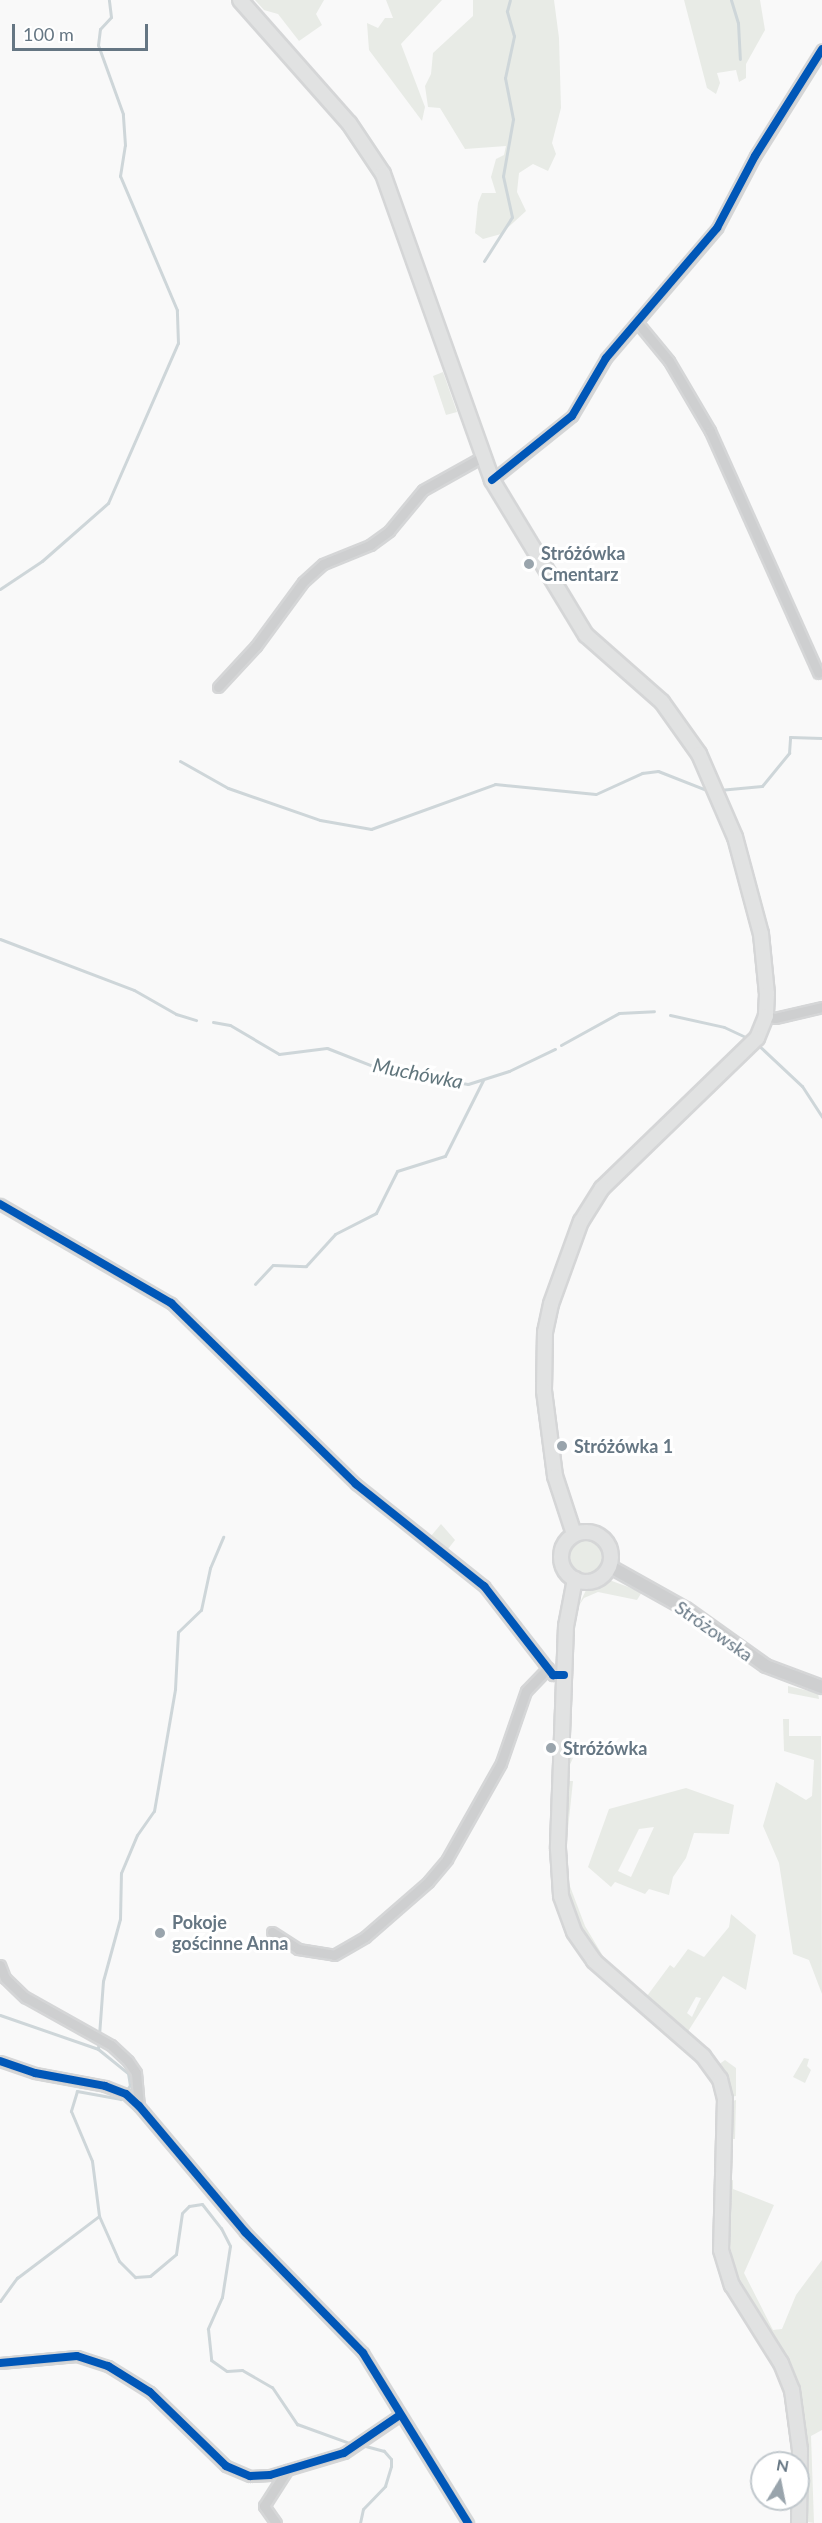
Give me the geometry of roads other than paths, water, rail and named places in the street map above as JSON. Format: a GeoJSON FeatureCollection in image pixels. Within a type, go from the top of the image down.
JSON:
{"type":"FeatureCollection","features":[{"type":"Feature","properties":{"kind":"main road"},"geometry":{"type":"LineString","coordinates":[[240,0],[348,123],[383,174],[492,480],[586,635],[662,702],[688,737],[717,790],[749,883],[761,934],[766,1016],[753,1042],[622,1164],[602,1188],[581,1221],[560,1276],[546,1332],[544,1390],[555,1476],[574,1534]]}},
{"type":"Feature","properties":{"kind":"main road"},"geometry":{"type":"LineString","coordinates":[[584,1532],[603,1538],[611,1557],[609,1566],[595,1580],[575,1579],[563,1566],[562,1548],[574,1534],[584,1532]]}},
{"type":"Feature","properties":{"kind":"main road"},"geometry":{"type":"LineString","coordinates":[[575,1579],[566,1626],[558,1849],[561,1896],[574,1932],[594,1961],[703,2056],[720,2079],[725,2099],[721,2250],[732,2285],[781,2363],[792,2390],[800,2450],[799,2523]]}},
{"type":"Feature","properties":{"kind":"street"},"geometry":{"type":"LineString","coordinates":[[492,480],[572,416],[606,358],[717,228],[755,156],[822,49]]}},
{"type":"Feature","properties":{"kind":"street"},"geometry":{"type":"LineString","coordinates":[[637,322],[669,361],[710,431],[818,674]]}},
{"type":"Feature","properties":{"kind":"street"},"geometry":{"type":"LineString","coordinates":[[218,687],[317,570],[370,545],[388,531],[423,490],[482,457]]}},
{"type":"Feature","properties":{"kind":"street"},"geometry":{"type":"LineString","coordinates":[[766,1016],[776,1018],[822,1007]]}},
{"type":"Feature","properties":{"kind":"street"},"geometry":{"type":"LineString","coordinates":[[0,1204],[171,1303],[356,1484],[484,1586],[553,1675],[564,1675]]}},
{"type":"Feature","properties":{"kind":"street","name":"Stróżowska"},"geometry":{"type":"LineString","coordinates":[[609,1566],[677,1604],[766,1666],[822,1687]]}},
{"type":"Feature","properties":{"kind":"street"},"geometry":{"type":"LineString","coordinates":[[272,1932],[298,1949],[334,1955],[365,1937],[428,1882],[447,1859],[501,1763],[526,1691],[548,1668]]}},
{"type":"Feature","properties":{"kind":"street"},"geometry":{"type":"LineString","coordinates":[[0,1965],[5,1978],[16,1990],[102,2041],[128,2061],[136,2073],[139,2106]]}},
{"type":"Feature","properties":{"kind":"street"},"geometry":{"type":"LineString","coordinates":[[0,2061],[122,2093],[139,2106],[245,2232],[363,2353],[468,2523]]}},
{"type":"Feature","properties":{"kind":"street"},"geometry":{"type":"LineString","coordinates":[[0,2363],[46,2357],[92,2359],[150,2392],[226,2466],[250,2476],[287,2470],[348,2451],[400,2415]]}},
{"type":"Feature","properties":{"kind":"street"},"geometry":{"type":"LineString","coordinates":[[276,2523],[264,2506],[287,2470]]}},
{"type":"Feature","properties":{"kind":"waterway"},"geometry":{"type":"LineString","coordinates":[[0,589],[42,561],[108,503],[178,343],[177,310],[120,176],[125,145],[123,114],[98,45],[100,29],[111,17],[109,0]]}},
{"type":"Feature","properties":{"kind":"waterway"},"geometry":{"type":"LineString","coordinates":[[484,261],[512,217],[503,176],[513,119],[505,78],[514,36],[507,11],[510,0]]}},
{"type":"Feature","properties":{"kind":"waterway"},"geometry":{"type":"LineString","coordinates":[[731,0],[738,23],[740,59]]}},
{"type":"Feature","properties":{"kind":"waterway"},"geometry":{"type":"LineString","coordinates":[[719,790],[762,786],[789,753],[790,737],[822,738]]}},
{"type":"Feature","properties":{"kind":"waterway"},"geometry":{"type":"LineString","coordinates":[[180,761],[228,788],[320,820],[371,829],[495,784],[596,794],[642,773],[658,771],[709,791]]}},
{"type":"Feature","properties":{"kind":"waterway","name":"Muchówka"},"geometry":{"type":"LineString","coordinates":[[0,939],[134,990],[176,1014],[196,1020]]}},
{"type":"Feature","properties":{"kind":"waterway","name":"Muchówka"},"geometry":{"type":"LineString","coordinates":[[561,1045],[619,1013],[654,1011]]}},
{"type":"Feature","properties":{"kind":"waterway","name":"Muchówka"},"geometry":{"type":"LineString","coordinates":[[670,1015],[724,1027],[750,1039]]}},
{"type":"Feature","properties":{"kind":"waterway","name":"Muchówka"},"geometry":{"type":"LineString","coordinates":[[213,1022],[230,1025],[279,1054],[327,1048],[378,1068],[468,1084],[509,1071],[555,1049]]}},
{"type":"Feature","properties":{"kind":"waterway","name":"Muchówka"},"geometry":{"type":"LineString","coordinates":[[756,1043],[802,1086],[822,1117]]}},
{"type":"Feature","properties":{"kind":"waterway"},"geometry":{"type":"LineString","coordinates":[[255,1284],[273,1265],[306,1266],[335,1234],[376,1213],[397,1171],[445,1156],[483,1080]]}},
{"type":"Feature","properties":{"kind":"waterway"},"geometry":{"type":"LineString","coordinates":[[98,2049],[103,1981],[120,1919],[121,1873],[137,1835],[154,1811],[175,1689],[178,1632],[201,1610],[210,1568],[223,1537]]}},
{"type":"Feature","properties":{"kind":"waterway"},"geometry":{"type":"LineString","coordinates":[[0,2015],[98,2049],[128,2073],[130,2085],[121,2099],[77,2091],[71,2111],[92,2161],[99,2216],[119,2261],[135,2277],[150,2276],[176,2254],[182,2213],[189,2206],[202,2204],[221,2228],[230,2246],[222,2297],[208,2329],[211,2360],[227,2371],[242,2370],[272,2387],[297,2424],[352,2444]]}},
{"type":"Feature","properties":{"kind":"waterway"},"geometry":{"type":"LineString","coordinates":[[0,2301],[17,2278],[99,2216]]}},
{"type":"Feature","properties":{"kind":"waterway"},"geometry":{"type":"LineString","coordinates":[[360,2523],[363,2509],[385,2486],[391,2466],[391,2459],[384,2451],[361,2445]]}},
{"type":"Feature","properties":{"kind":"place","name":"Stróżówka Cmentarz"},"geometry":{"type":"Point","coordinates":[529,564]}},
{"type":"Feature","properties":{"kind":"place","name":"Stróżówka 1"},"geometry":{"type":"Point","coordinates":[562,1446]}},
{"type":"Feature","properties":{"kind":"place","name":"Stróżówka"},"geometry":{"type":"Point","coordinates":[551,1748]}},
{"type":"Feature","properties":{"kind":"place","name":"Pokoje gościnne Anna"},"geometry":{"type":"Point","coordinates":[160,1933]}}]}
